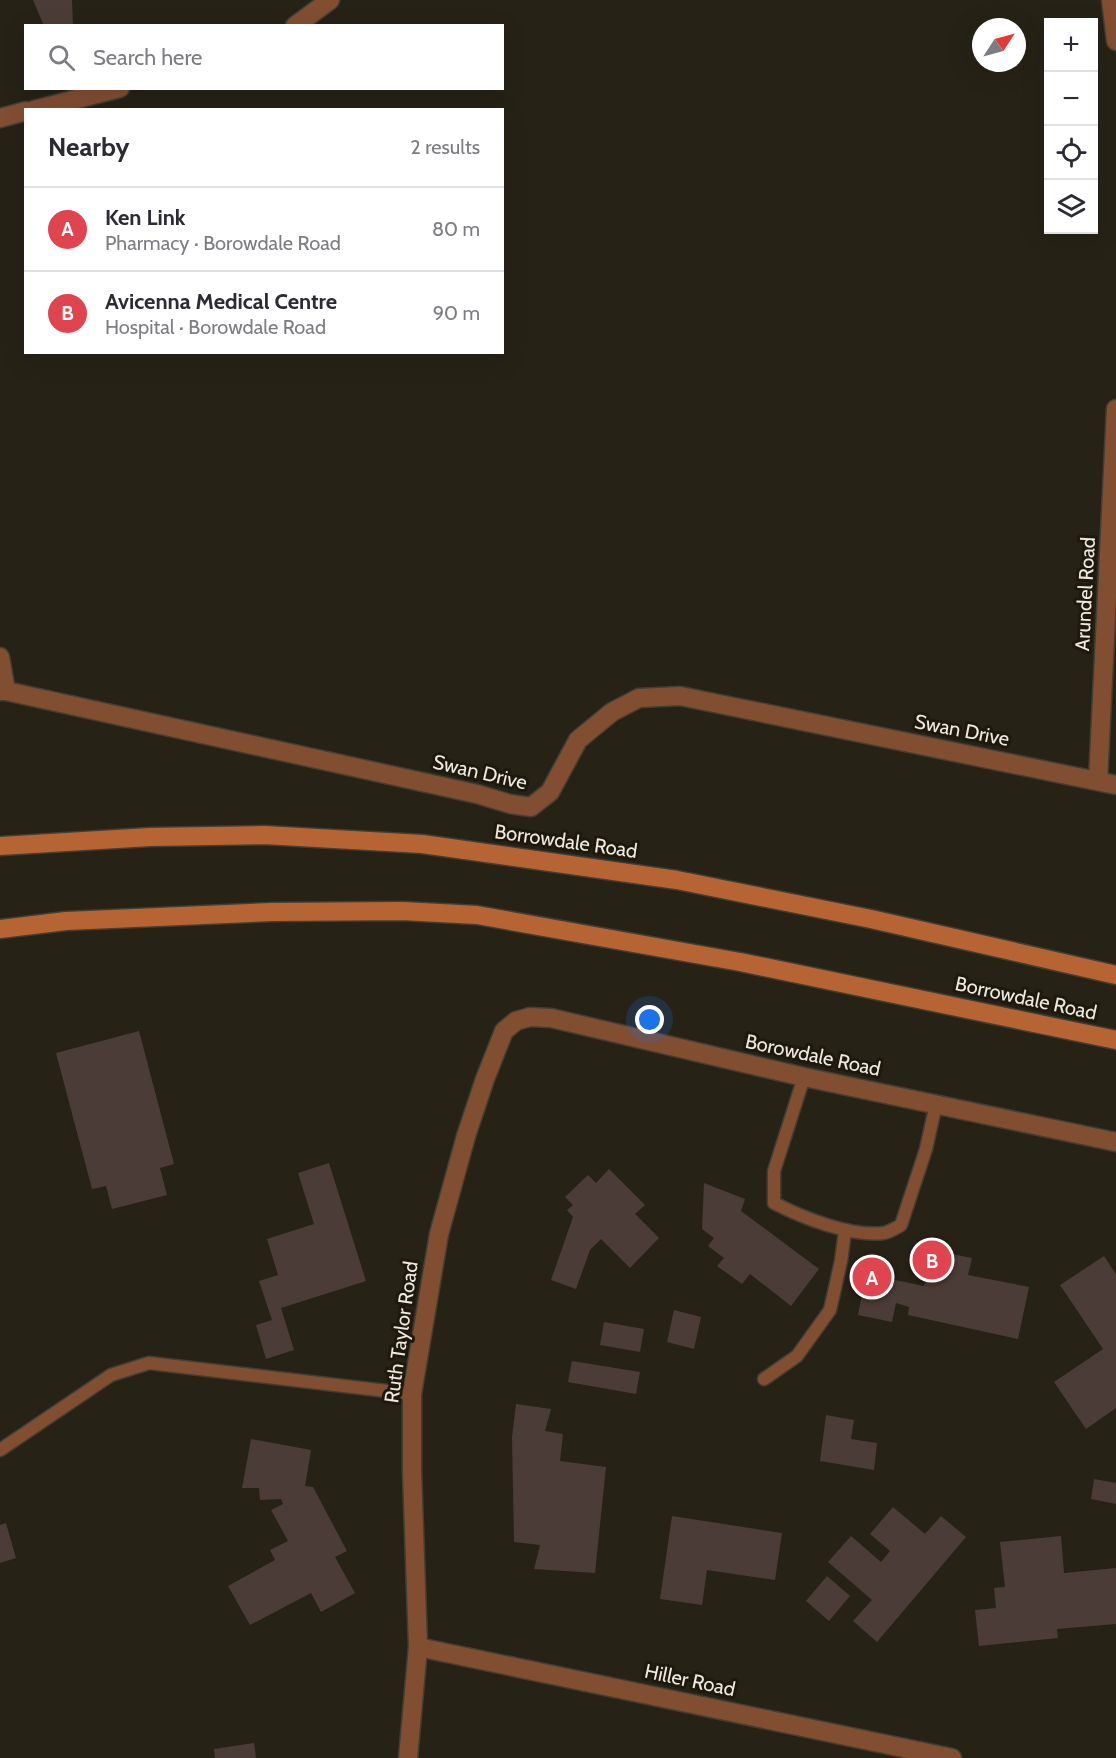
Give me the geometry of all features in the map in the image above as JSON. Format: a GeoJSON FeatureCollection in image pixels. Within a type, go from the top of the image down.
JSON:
{"type":"FeatureCollection","features":[{"type":"Feature","properties":{"kind":"main road","name":"Borrowdale Road"},"geometry":{"type":"LineString","coordinates":[[0,846],[150,837],[264,835],[422,844],[677,880],[871,919],[1116,975]]}},
{"type":"Feature","properties":{"kind":"main road","name":"Borrowdale Road"},"geometry":{"type":"LineString","coordinates":[[0,929],[66,921],[272,912],[402,911],[477,915],[752,964],[1116,1040]]}},
{"type":"Feature","properties":{"kind":"street"},"geometry":{"type":"LineString","coordinates":[[298,24],[330,0]]}},
{"type":"Feature","properties":{"kind":"street"},"geometry":{"type":"LineString","coordinates":[[1111,0],[1116,41]]}},
{"type":"Feature","properties":{"kind":"street"},"geometry":{"type":"LineString","coordinates":[[42,108],[112,90]]}},
{"type":"Feature","properties":{"kind":"street"},"geometry":{"type":"LineString","coordinates":[[0,118],[24,112]]}},
{"type":"Feature","properties":{"kind":"street","name":"Arundel Road"},"geometry":{"type":"LineString","coordinates":[[1098,781],[1116,409]]}},
{"type":"Feature","properties":{"kind":"street"},"geometry":{"type":"LineString","coordinates":[[0,657],[3,691]]}},
{"type":"Feature","properties":{"kind":"street","name":"Swan Drive"},"geometry":{"type":"LineString","coordinates":[[3,691],[531,807],[550,792],[578,740],[612,712],[639,698],[680,696],[1116,785]]}},
{"type":"Feature","properties":{"kind":"street","name":"Borowdale Road"},"geometry":{"type":"LineString","coordinates":[[504,1031],[516,1021],[530,1017],[551,1018],[804,1077],[1116,1142]]}},
{"type":"Feature","properties":{"kind":"street","name":"Ruth Taylor Road"},"geometry":{"type":"LineString","coordinates":[[408,1758],[418,1647],[412,1472],[412,1394],[439,1234],[484,1079],[504,1031]]}},
{"type":"Feature","properties":{"kind":"street","name":"Hiller Road"},"geometry":{"type":"LineString","coordinates":[[418,1647],[952,1758]]}},
{"type":"Feature","properties":{"kind":"lane"},"geometry":{"type":"LineString","coordinates":[[804,1077],[774,1171],[774,1203],[790,1212],[845,1231],[885,1233],[901,1225],[926,1149],[936,1104]]}},
{"type":"Feature","properties":{"kind":"lane"},"geometry":{"type":"LineString","coordinates":[[764,1378],[797,1356],[830,1310],[841,1262],[845,1231]]}},
{"type":"Feature","properties":{"kind":"lane"},"geometry":{"type":"LineString","coordinates":[[0,1450],[111,1375],[149,1363],[412,1394]]}},
{"type":"Feature","properties":{"kind":"building"},"geometry":{"type":"Polygon","coordinates":[[[33,0],[72,0],[73,24],[43,24],[33,0]]]}},
{"type":"Feature","properties":{"kind":"building"},"geometry":{"type":"Polygon","coordinates":[[[139,1031],[174,1164],[160,1168],[167,1195],[112,1209],[106,1186],[92,1189],[56,1053],[139,1031]]]}},
{"type":"Feature","properties":{"kind":"building"},"geometry":{"type":"Polygon","coordinates":[[[329,1163],[366,1281],[281,1308],[294,1350],[266,1359],[256,1325],[272,1320],[259,1281],[278,1275],[267,1239],[314,1224],[298,1173],[329,1163]]]}},
{"type":"Feature","properties":{"kind":"building"},"geometry":{"type":"Polygon","coordinates":[[[609,1169],[645,1205],[635,1214],[659,1238],[630,1268],[601,1239],[590,1250],[576,1289],[551,1280],[573,1217],[567,1210],[573,1205],[565,1197],[588,1175],[596,1183],[609,1169]]]}},
{"type":"Feature","properties":{"kind":"building"},"geometry":{"type":"Polygon","coordinates":[[[704,1183],[745,1199],[741,1211],[819,1269],[791,1306],[750,1274],[742,1284],[717,1266],[724,1258],[708,1246],[714,1238],[702,1229],[704,1183]]]}},
{"type":"Feature","properties":{"kind":"building"},"geometry":{"type":"Polygon","coordinates":[[[932,1250],[972,1258],[968,1275],[1029,1287],[1018,1339],[908,1315],[909,1307],[896,1303],[892,1322],[858,1315],[866,1274],[924,1286],[932,1250]]]}},
{"type":"Feature","properties":{"kind":"building"},"geometry":{"type":"Polygon","coordinates":[[[1104,1256],[1116,1274],[1116,1408],[1086,1429],[1054,1382],[1103,1349],[1060,1285],[1104,1256]]]}},
{"type":"Feature","properties":{"kind":"building"},"geometry":{"type":"Polygon","coordinates":[[[674,1310],[701,1317],[694,1349],[667,1342],[674,1310]]]}},
{"type":"Feature","properties":{"kind":"building"},"geometry":{"type":"Polygon","coordinates":[[[604,1322],[644,1329],[640,1352],[600,1345],[604,1322]]]}},
{"type":"Feature","properties":{"kind":"building"},"geometry":{"type":"Polygon","coordinates":[[[572,1361],[640,1372],[636,1394],[568,1382],[572,1361]]]}},
{"type":"Feature","properties":{"kind":"building"},"geometry":{"type":"Polygon","coordinates":[[[516,1404],[551,1409],[545,1431],[563,1434],[560,1461],[606,1467],[595,1573],[534,1569],[540,1545],[514,1542],[512,1437],[516,1404]]]}},
{"type":"Feature","properties":{"kind":"building"},"geometry":{"type":"Polygon","coordinates":[[[826,1415],[854,1420],[851,1439],[877,1443],[874,1470],[820,1461],[826,1415]]]}},
{"type":"Feature","properties":{"kind":"building"},"geometry":{"type":"Polygon","coordinates":[[[251,1439],[311,1450],[305,1486],[313,1487],[347,1551],[335,1557],[355,1593],[321,1612],[311,1593],[250,1625],[228,1586],[275,1560],[270,1550],[288,1541],[271,1510],[283,1504],[281,1499],[260,1500],[259,1488],[242,1488],[251,1439]]]}},
{"type":"Feature","properties":{"kind":"building"},"geometry":{"type":"Polygon","coordinates":[[[1094,1479],[1116,1483],[1116,1504],[1091,1499],[1094,1479]]]}},
{"type":"Feature","properties":{"kind":"building"},"geometry":{"type":"Polygon","coordinates":[[[893,1507],[925,1534],[941,1516],[966,1537],[877,1642],[853,1621],[872,1600],[828,1562],[851,1536],[881,1562],[890,1551],[870,1534],[893,1507]]]}},
{"type":"Feature","properties":{"kind":"building"},"geometry":{"type":"Polygon","coordinates":[[[672,1516],[782,1533],[775,1580],[707,1570],[702,1605],[660,1599],[672,1516]]]}},
{"type":"Feature","properties":{"kind":"building"},"geometry":{"type":"Polygon","coordinates":[[[6,1523],[16,1558],[0,1563],[0,1525],[6,1523]]]}},
{"type":"Feature","properties":{"kind":"building"},"geometry":{"type":"Polygon","coordinates":[[[1061,1536],[1064,1573],[1116,1568],[1116,1624],[1057,1629],[1058,1638],[979,1646],[975,1610],[996,1608],[994,1588],[1005,1587],[1000,1542],[1061,1536]]]}},
{"type":"Feature","properties":{"kind":"building"},"geometry":{"type":"Polygon","coordinates":[[[827,1576],[850,1596],[829,1621],[806,1601],[827,1576]]]}},
{"type":"Feature","properties":{"kind":"building"},"geometry":{"type":"Polygon","coordinates":[[[254,1743],[256,1758],[215,1758],[214,1749],[254,1743]]]}},
{"type":"Feature","properties":{"kind":"place","name":"Avicenna Medical Centre"},"geometry":{"type":"Point","coordinates":[932,1260]}},
{"type":"Feature","properties":{"kind":"place","name":"Ken Link"},"geometry":{"type":"Point","coordinates":[872,1277]}}]}
